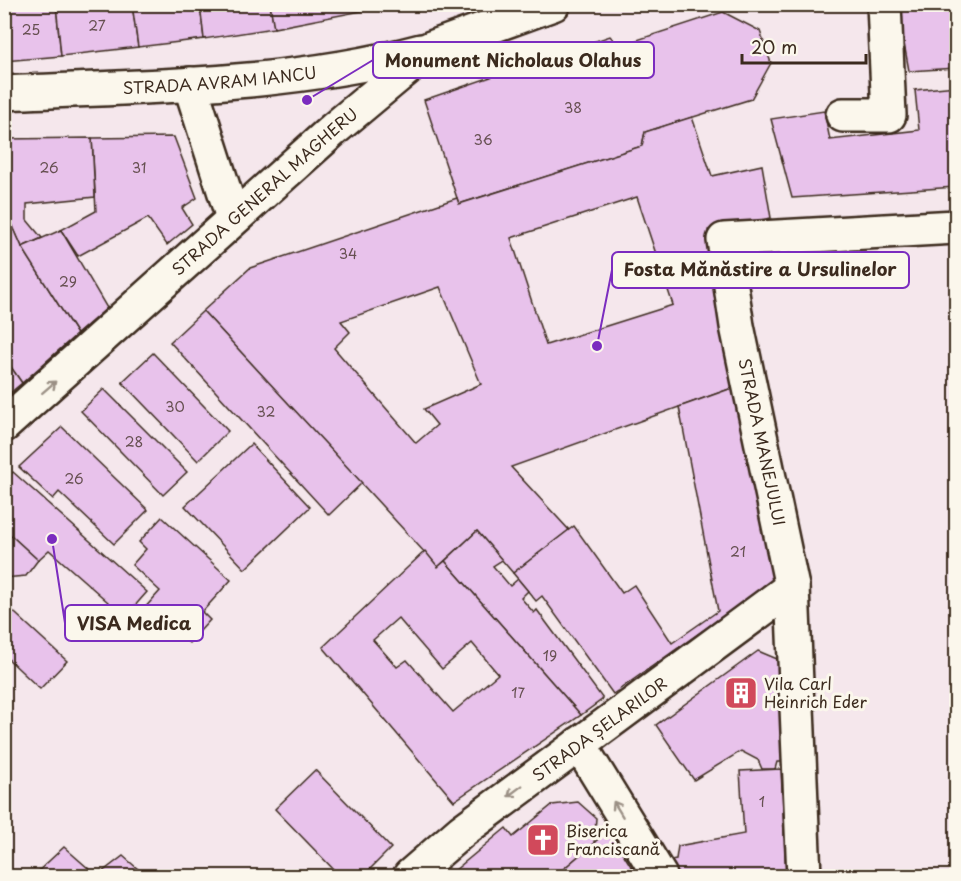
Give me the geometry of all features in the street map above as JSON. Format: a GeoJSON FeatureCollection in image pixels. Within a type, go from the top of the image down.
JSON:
{"type":"FeatureCollection","features":[{"type":"Feature","properties":{"kind":"street","name":"STRADA GENERAL MAGHERU"},"geometry":{"type":"LineString","coordinates":[[4,425],[334,129],[431,48],[553,4]]}},
{"type":"Feature","properties":{"kind":"street"},"geometry":{"type":"LineString","coordinates":[[843,115],[889,115],[884,4]]}},
{"type":"Feature","properties":{"kind":"street","name":"STRADA AVRAM IANCU"},"geometry":{"type":"LineString","coordinates":[[4,93],[190,84],[290,76],[385,60],[431,48]]}},
{"type":"Feature","properties":{"kind":"street"},"geometry":{"type":"LineString","coordinates":[[190,84],[234,218]]}},
{"type":"Feature","properties":{"kind":"street","name":"STRADA MANEJULUI"},"geometry":{"type":"LineString","coordinates":[[804,876],[798,683],[792,587],[737,326],[724,240],[957,227]]}},
{"type":"Feature","properties":{"kind":"street","name":"STRADA ȘELARILOR"},"geometry":{"type":"LineString","coordinates":[[410,876],[462,831],[792,587]]}},
{"type":"Feature","properties":{"kind":"street"},"geometry":{"type":"LineString","coordinates":[[579,744],[660,876]]}},
{"type":"Feature","properties":{"kind":"building"},"geometry":{"type":"Polygon","coordinates":[[[4,4],[56,4],[61,56],[4,61],[4,4]]]}},
{"type":"Feature","properties":{"kind":"building"},"geometry":{"type":"Polygon","coordinates":[[[56,4],[132,4],[138,47],[61,56],[56,4]]]}},
{"type":"Feature","properties":{"kind":"building"},"geometry":{"type":"Polygon","coordinates":[[[132,4],[200,4],[204,39],[138,47],[132,4]]]}},
{"type":"Feature","properties":{"kind":"building"},"geometry":{"type":"Polygon","coordinates":[[[200,4],[270,4],[274,28],[204,39],[200,4]]]}},
{"type":"Feature","properties":{"kind":"building"},"geometry":{"type":"Polygon","coordinates":[[[270,4],[376,4],[377,8],[274,28],[270,4]]]}},
{"type":"Feature","properties":{"kind":"building"},"geometry":{"type":"Polygon","coordinates":[[[897,4],[956,4],[956,68],[909,71],[897,4]]]}},
{"type":"Feature","properties":{"kind":"building"},"geometry":{"type":"Polygon","coordinates":[[[723,12],[760,31],[771,63],[751,99],[645,132],[642,146],[459,204],[424,100],[610,36],[619,46],[723,12]]]}},
{"type":"Feature","properties":{"kind":"building"},"geometry":{"type":"Polygon","coordinates":[[[956,86],[956,187],[792,198],[771,119],[824,111],[830,140],[919,130],[915,90],[956,86]]]}},
{"type":"Feature","properties":{"kind":"building"},"geometry":{"type":"Polygon","coordinates":[[[692,117],[712,176],[762,165],[771,218],[708,230],[735,387],[511,467],[569,530],[513,573],[477,531],[438,567],[203,311],[250,268],[457,198],[459,204],[642,146],[645,132],[692,117]],[[637,197],[511,238],[546,345],[673,305],[637,197]],[[440,287],[341,321],[350,332],[334,348],[416,443],[437,425],[424,409],[481,384],[440,287]]]}},
{"type":"Feature","properties":{"kind":"building"},"geometry":{"type":"Polygon","coordinates":[[[174,137],[197,198],[182,208],[192,224],[167,245],[148,218],[78,256],[61,230],[96,211],[92,138],[174,137]]]}},
{"type":"Feature","properties":{"kind":"building"},"geometry":{"type":"Polygon","coordinates":[[[92,138],[95,197],[27,204],[27,220],[42,238],[22,247],[4,206],[4,139],[92,138]]]}},
{"type":"Feature","properties":{"kind":"building"},"geometry":{"type":"Polygon","coordinates":[[[4,206],[22,247],[77,334],[22,383],[4,357],[4,206]]]}},
{"type":"Feature","properties":{"kind":"building"},"geometry":{"type":"Polygon","coordinates":[[[61,230],[107,308],[77,334],[22,247],[61,230]]]}},
{"type":"Feature","properties":{"kind":"building"},"geometry":{"type":"Polygon","coordinates":[[[203,311],[362,483],[329,515],[170,342],[203,311]]]}},
{"type":"Feature","properties":{"kind":"building"},"geometry":{"type":"Polygon","coordinates":[[[153,353],[228,431],[198,461],[122,382],[153,353]]]}},
{"type":"Feature","properties":{"kind":"building"},"geometry":{"type":"Polygon","coordinates":[[[4,357],[22,383],[4,398],[4,357]]]}},
{"type":"Feature","properties":{"kind":"building"},"geometry":{"type":"Polygon","coordinates":[[[735,387],[774,580],[613,694],[542,596],[536,601],[513,573],[574,526],[622,593],[634,585],[672,643],[718,611],[679,407],[735,387]]]}},
{"type":"Feature","properties":{"kind":"building"},"geometry":{"type":"Polygon","coordinates":[[[104,389],[187,472],[163,495],[81,411],[104,389]]]}},
{"type":"Feature","properties":{"kind":"building"},"geometry":{"type":"Polygon","coordinates":[[[62,427],[148,510],[114,544],[59,492],[53,499],[19,467],[62,427]]]}},
{"type":"Feature","properties":{"kind":"building"},"geometry":{"type":"Polygon","coordinates":[[[251,444],[310,507],[245,569],[185,506],[251,444]]]}},
{"type":"Feature","properties":{"kind":"building"},"geometry":{"type":"Polygon","coordinates":[[[13,472],[147,592],[125,617],[49,550],[38,560],[4,529],[4,480],[13,472]]]}},
{"type":"Feature","properties":{"kind":"building"},"geometry":{"type":"Polygon","coordinates":[[[162,517],[231,580],[202,612],[210,620],[189,643],[168,624],[153,640],[133,621],[160,591],[132,565],[146,549],[139,542],[162,517]]]}},
{"type":"Feature","properties":{"kind":"building"},"geometry":{"type":"Polygon","coordinates":[[[4,529],[38,560],[26,576],[4,578],[4,529]]]}},
{"type":"Feature","properties":{"kind":"building"},"geometry":{"type":"Polygon","coordinates":[[[477,531],[502,560],[493,566],[510,586],[518,579],[528,591],[521,598],[534,613],[537,610],[603,699],[581,715],[445,561],[477,531]]]}},
{"type":"Feature","properties":{"kind":"building"},"geometry":{"type":"Polygon","coordinates":[[[425,551],[438,567],[445,561],[581,715],[454,801],[323,647],[425,551]],[[398,618],[373,640],[397,667],[407,660],[453,712],[498,674],[472,643],[442,669],[398,618]]]}},
{"type":"Feature","properties":{"kind":"building"},"geometry":{"type":"Polygon","coordinates":[[[4,603],[67,661],[40,689],[4,655],[4,603]]]}},
{"type":"Feature","properties":{"kind":"building","name":"Vila Carl Heinrich Eder"},"geometry":{"type":"Polygon","coordinates":[[[758,651],[782,661],[784,762],[777,762],[775,769],[762,769],[758,760],[741,751],[694,780],[656,725],[758,651]]]}},
{"type":"Feature","properties":{"kind":"building"},"geometry":{"type":"Polygon","coordinates":[[[781,769],[786,876],[676,876],[666,861],[676,859],[678,846],[744,834],[740,771],[781,769]]]}},
{"type":"Feature","properties":{"kind":"building"},"geometry":{"type":"Polygon","coordinates":[[[315,770],[391,848],[363,876],[340,876],[275,809],[315,770]]]}},
{"type":"Feature","properties":{"kind":"building","name":"Biserica Franciscană"},"geometry":{"type":"Polygon","coordinates":[[[578,802],[596,818],[594,843],[555,876],[448,876],[506,828],[513,837],[552,805],[578,802]]]}},
{"type":"Feature","properties":{"kind":"building"},"geometry":{"type":"Polygon","coordinates":[[[608,829],[637,876],[555,876],[594,843],[608,829]]]}},
{"type":"Feature","properties":{"kind":"building"},"geometry":{"type":"Polygon","coordinates":[[[64,847],[97,876],[33,876],[64,847]]]}},
{"type":"Feature","properties":{"kind":"building"},"geometry":{"type":"Polygon","coordinates":[[[123,856],[146,876],[97,876],[123,856]]]}},
{"type":"Feature","properties":{"kind":"place","name":"Monument Nicholaus Olahus"},"geometry":{"type":"Point","coordinates":[307,100]}},
{"type":"Feature","properties":{"kind":"place","name":"Fosta Mănăstire a Ursulinelor"},"geometry":{"type":"Point","coordinates":[597,346]}},
{"type":"Feature","properties":{"kind":"place","name":"VISA Medica"},"geometry":{"type":"Point","coordinates":[52,539]}},
{"type":"Feature","properties":{"kind":"place","name":"Vila Carl Heinrich Eder"},"geometry":{"type":"Point","coordinates":[741,693]}},
{"type":"Feature","properties":{"kind":"place","name":"Biserica Franciscană"},"geometry":{"type":"Point","coordinates":[543,840]}}]}
